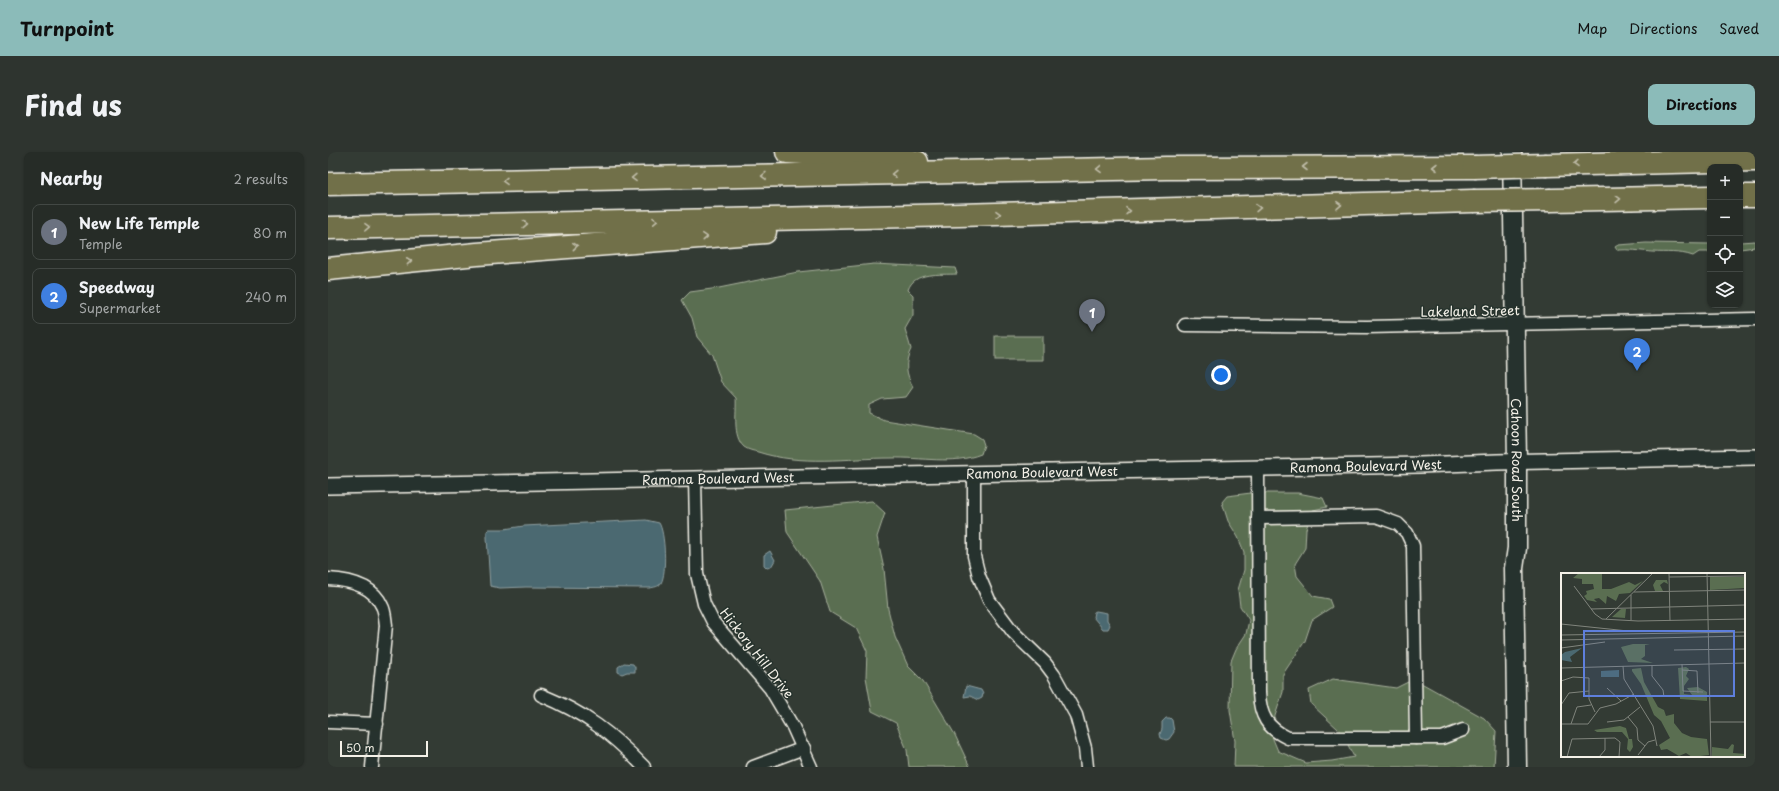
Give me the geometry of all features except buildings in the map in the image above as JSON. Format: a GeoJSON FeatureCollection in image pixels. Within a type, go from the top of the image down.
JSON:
{"type":"FeatureCollection","features":[{"type":"Feature","properties":{"kind":"highway"},"geometry":{"type":"LineString","coordinates":[[787,152],[903,159],[975,172]]}},
{"type":"Feature","properties":{"kind":"highway"},"geometry":{"type":"LineString","coordinates":[[328,184],[1166,168],[1474,167],[1755,160]]}},
{"type":"Feature","properties":{"kind":"highway"},"geometry":{"type":"LineString","coordinates":[[1743,196],[1755,196]]}},
{"type":"Feature","properties":{"kind":"highway"},"geometry":{"type":"LineString","coordinates":[[328,228],[959,215],[1473,201],[1707,197]]}},
{"type":"Feature","properties":{"kind":"highway"},"geometry":{"type":"LineString","coordinates":[[328,268],[477,254],[715,237],[959,215]]}},
{"type":"Feature","properties":{"kind":"main road","name":"Cahoon Road South"},"geometry":{"type":"LineString","coordinates":[[1512,152],[1517,461],[1517,548],[1514,568],[1518,767]]}},
{"type":"Feature","properties":{"kind":"street","name":"Lakeland Street"},"geometry":{"type":"LineString","coordinates":[[1185,325],[1367,327],[1755,319]]}},
{"type":"Feature","properties":{"kind":"street","name":"Ramona Boulevard West"},"geometry":{"type":"LineString","coordinates":[[328,486],[1755,457]]}},
{"type":"Feature","properties":{"kind":"street"},"geometry":{"type":"LineString","coordinates":[[1258,468],[1259,693],[1260,707],[1267,722],[1276,733],[1288,738],[1442,738],[1463,730]]}},
{"type":"Feature","properties":{"kind":"street"},"geometry":{"type":"LineString","coordinates":[[974,474],[974,556],[979,576],[993,605],[1013,632],[1045,663],[1058,682],[1076,715],[1085,748],[1087,767]]}},
{"type":"Feature","properties":{"kind":"street","name":"Hickory Hill Drive"},"geometry":{"type":"LineString","coordinates":[[695,479],[697,574],[704,604],[713,622],[770,688],[790,720],[804,748],[811,767]]}},
{"type":"Feature","properties":{"kind":"street"},"geometry":{"type":"LineString","coordinates":[[1258,518],[1376,516],[1398,524],[1407,533],[1413,546],[1416,738]]}},
{"type":"Feature","properties":{"kind":"street"},"geometry":{"type":"LineString","coordinates":[[328,580],[342,580],[360,585],[375,596],[383,606],[386,625],[372,767]]}},
{"type":"Feature","properties":{"kind":"street"},"geometry":{"type":"LineString","coordinates":[[541,694],[563,704],[599,725],[621,743],[644,767]]}},
{"type":"Feature","properties":{"kind":"street"},"geometry":{"type":"LineString","coordinates":[[328,722],[377,724]]}},
{"type":"Feature","properties":{"kind":"street"},"geometry":{"type":"LineString","coordinates":[[753,767],[804,748]]}},
{"type":"Feature","properties":{"kind":"green space"},"geometry":{"type":"Polygon","coordinates":[[[1755,241],[1755,247],[1743,249],[1743,242],[1755,241]]]}},
{"type":"Feature","properties":{"kind":"green space"},"geometry":{"type":"Polygon","coordinates":[[[1646,243],[1707,244],[1707,252],[1699,252],[1693,256],[1678,253],[1617,250],[1615,247],[1618,245],[1646,243]]]}},
{"type":"Feature","properties":{"kind":"green space"},"geometry":{"type":"Polygon","coordinates":[[[874,264],[955,268],[957,274],[928,275],[911,284],[908,290],[913,295],[913,315],[905,329],[911,349],[907,359],[907,368],[913,387],[906,397],[882,399],[869,405],[869,413],[884,420],[974,434],[982,439],[984,445],[981,454],[948,460],[891,458],[807,460],[774,456],[744,447],[740,442],[736,431],[736,398],[721,382],[712,355],[697,337],[692,318],[682,300],[690,292],[719,288],[798,272],[874,264]]]}},
{"type":"Feature","properties":{"kind":"green space"},"geometry":{"type":"Polygon","coordinates":[[[995,336],[1043,336],[1043,360],[995,360],[995,336]]]}},
{"type":"Feature","properties":{"kind":"green space"},"geometry":{"type":"Polygon","coordinates":[[[1251,493],[1298,493],[1323,498],[1327,507],[1313,510],[1306,529],[1305,548],[1295,564],[1297,576],[1313,596],[1329,599],[1332,607],[1312,620],[1305,641],[1283,674],[1283,692],[1275,716],[1273,739],[1278,751],[1306,763],[1332,761],[1354,757],[1338,729],[1311,704],[1309,690],[1333,679],[1396,688],[1414,679],[1484,718],[1496,731],[1494,767],[1234,767],[1235,741],[1230,710],[1231,661],[1236,649],[1246,634],[1249,620],[1240,606],[1238,590],[1244,570],[1244,552],[1238,537],[1228,521],[1222,502],[1227,496],[1251,493]]]}},
{"type":"Feature","properties":{"kind":"green space"},"geometry":{"type":"Polygon","coordinates":[[[872,501],[885,513],[877,537],[884,569],[888,609],[895,637],[908,666],[923,681],[954,733],[970,767],[909,767],[907,750],[896,723],[872,711],[866,677],[867,651],[856,628],[830,612],[820,581],[787,532],[785,510],[872,501]]]}},
{"type":"Feature","properties":{"kind":"water"},"geometry":{"type":"Polygon","coordinates":[[[646,520],[659,523],[663,535],[665,562],[663,578],[658,586],[650,588],[500,588],[490,586],[487,537],[487,531],[489,529],[646,520]]]}},
{"type":"Feature","properties":{"kind":"water"},"geometry":{"type":"Polygon","coordinates":[[[770,551],[775,560],[771,567],[767,568],[764,565],[764,555],[770,551]]]}},
{"type":"Feature","properties":{"kind":"water"},"geometry":{"type":"Polygon","coordinates":[[[1094,612],[1107,613],[1107,620],[1110,625],[1108,629],[1103,629],[1093,617],[1094,612]]]}},
{"type":"Feature","properties":{"kind":"water"},"geometry":{"type":"Polygon","coordinates":[[[624,663],[633,664],[635,667],[635,672],[627,672],[622,674],[618,672],[618,667],[624,663]]]}},
{"type":"Feature","properties":{"kind":"water"},"geometry":{"type":"Polygon","coordinates":[[[966,686],[981,690],[983,694],[982,698],[978,700],[970,696],[964,697],[966,686]]]}},
{"type":"Feature","properties":{"kind":"water"},"geometry":{"type":"Polygon","coordinates":[[[1166,718],[1170,718],[1172,720],[1174,732],[1169,739],[1166,740],[1161,738],[1160,734],[1162,722],[1166,718]]]}},
{"type":"Feature","properties":{"kind":"place","name":"New Life Temple"},"geometry":{"type":"Point","coordinates":[1092,332]}},
{"type":"Feature","properties":{"kind":"place","name":"Speedway"},"geometry":{"type":"Point","coordinates":[1637,371]}}]}
